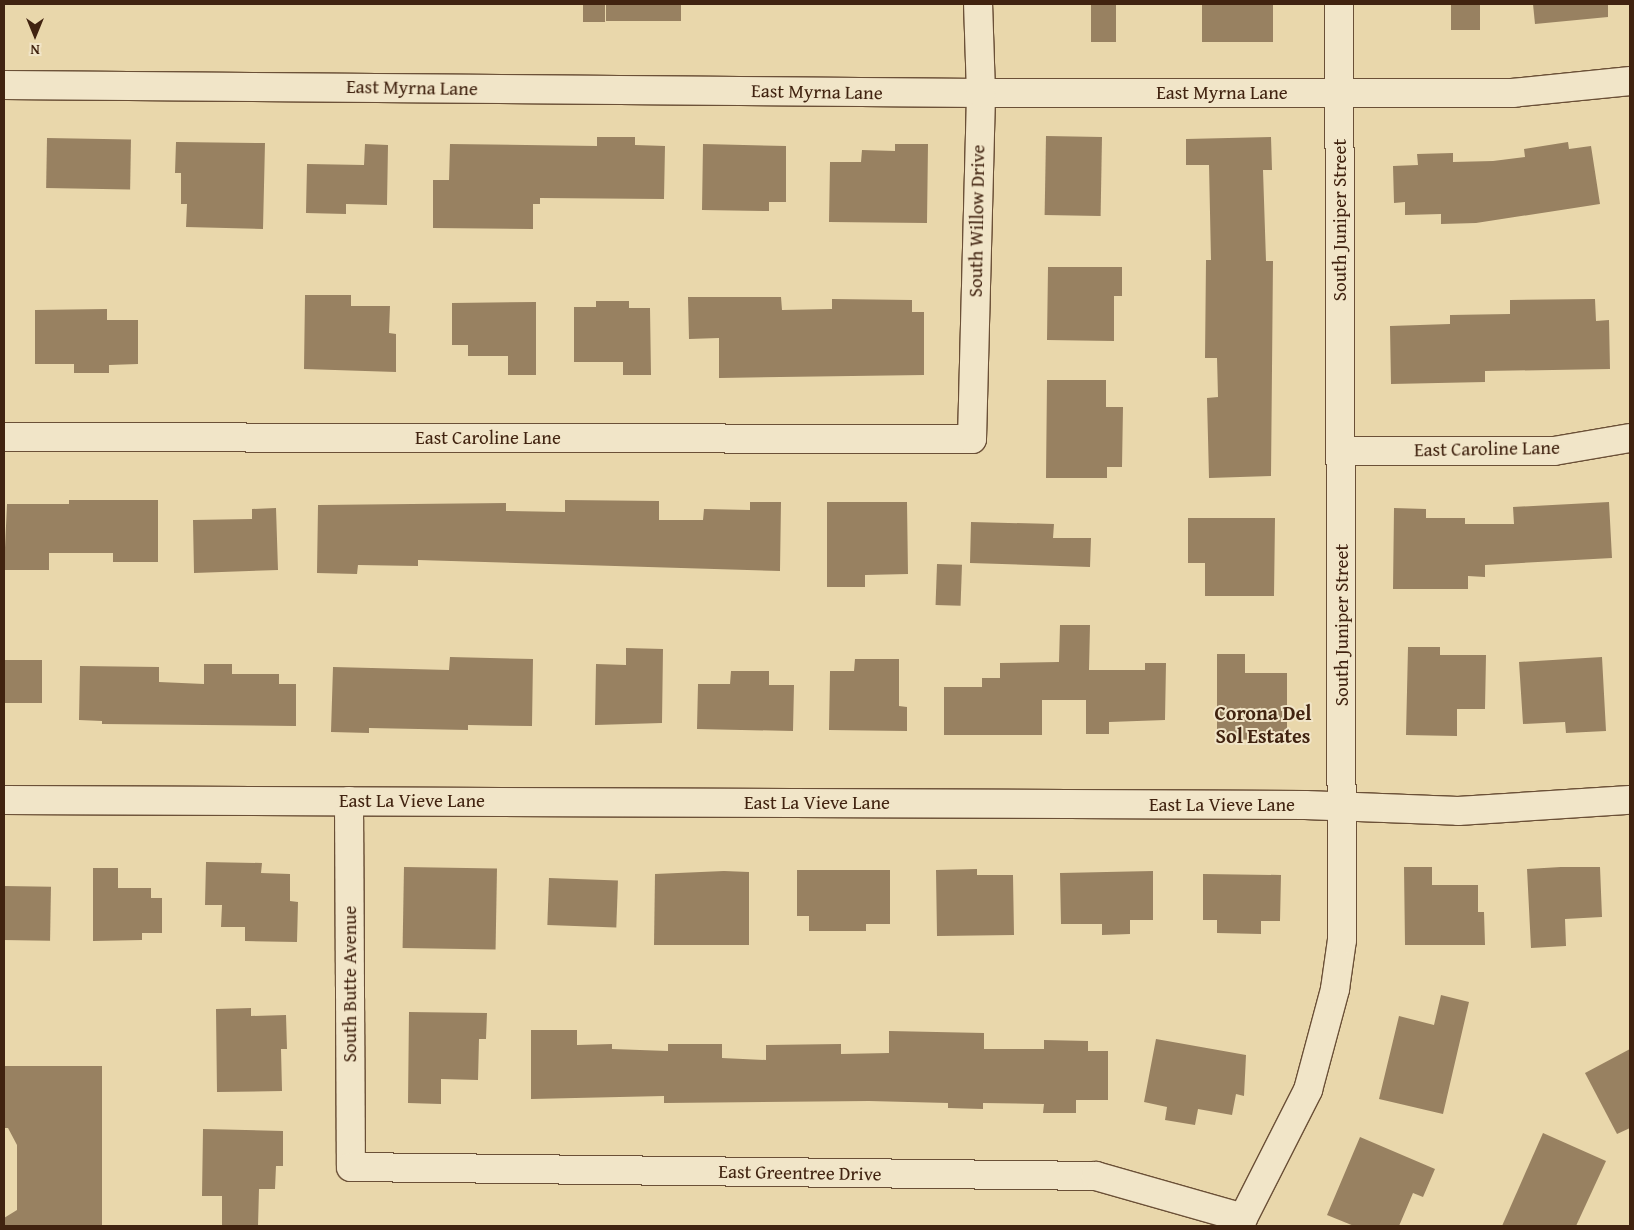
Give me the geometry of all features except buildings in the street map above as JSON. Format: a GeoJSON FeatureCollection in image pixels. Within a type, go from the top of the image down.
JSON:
{"type":"FeatureCollection","features":[{"type":"Feature","properties":{"kind":"street","name":"South Willow Drive"},"geometry":{"type":"LineString","coordinates":[[972,439],[980,93],[978,4]]}},
{"type":"Feature","properties":{"kind":"street","name":"South Juniper Street"},"geometry":{"type":"LineString","coordinates":[[1241,1222],[1289,1134],[1322,1047],[1342,940],[1342,451],[1339,4]]}},
{"type":"Feature","properties":{"kind":"street","name":"East Myrna Lane"},"geometry":{"type":"LineString","coordinates":[[4,85],[980,93],[1512,93],[1630,81]]}},
{"type":"Feature","properties":{"kind":"street","name":"East Caroline Lane"},"geometry":{"type":"LineString","coordinates":[[4,436],[972,439]]}},
{"type":"Feature","properties":{"kind":"street","name":"East Caroline Lane"},"geometry":{"type":"LineString","coordinates":[[1342,451],[1554,451],[1630,438]]}},
{"type":"Feature","properties":{"kind":"street","name":"East La Vieve Lane"},"geometry":{"type":"LineString","coordinates":[[4,800],[1342,806],[1458,811],[1630,800]]}},
{"type":"Feature","properties":{"kind":"street","name":"South Butte Avenue"},"geometry":{"type":"LineString","coordinates":[[349,801],[350,1168]]}},
{"type":"Feature","properties":{"kind":"street","name":"East Greentree Drive"},"geometry":{"type":"LineString","coordinates":[[350,1168],[1096,1176],[1241,1222]]}},
{"type":"Feature","properties":{"kind":"district","name":"Corona Del Sol Estates"},"geometry":{"type":"Point","coordinates":[1263,724]}}]}
